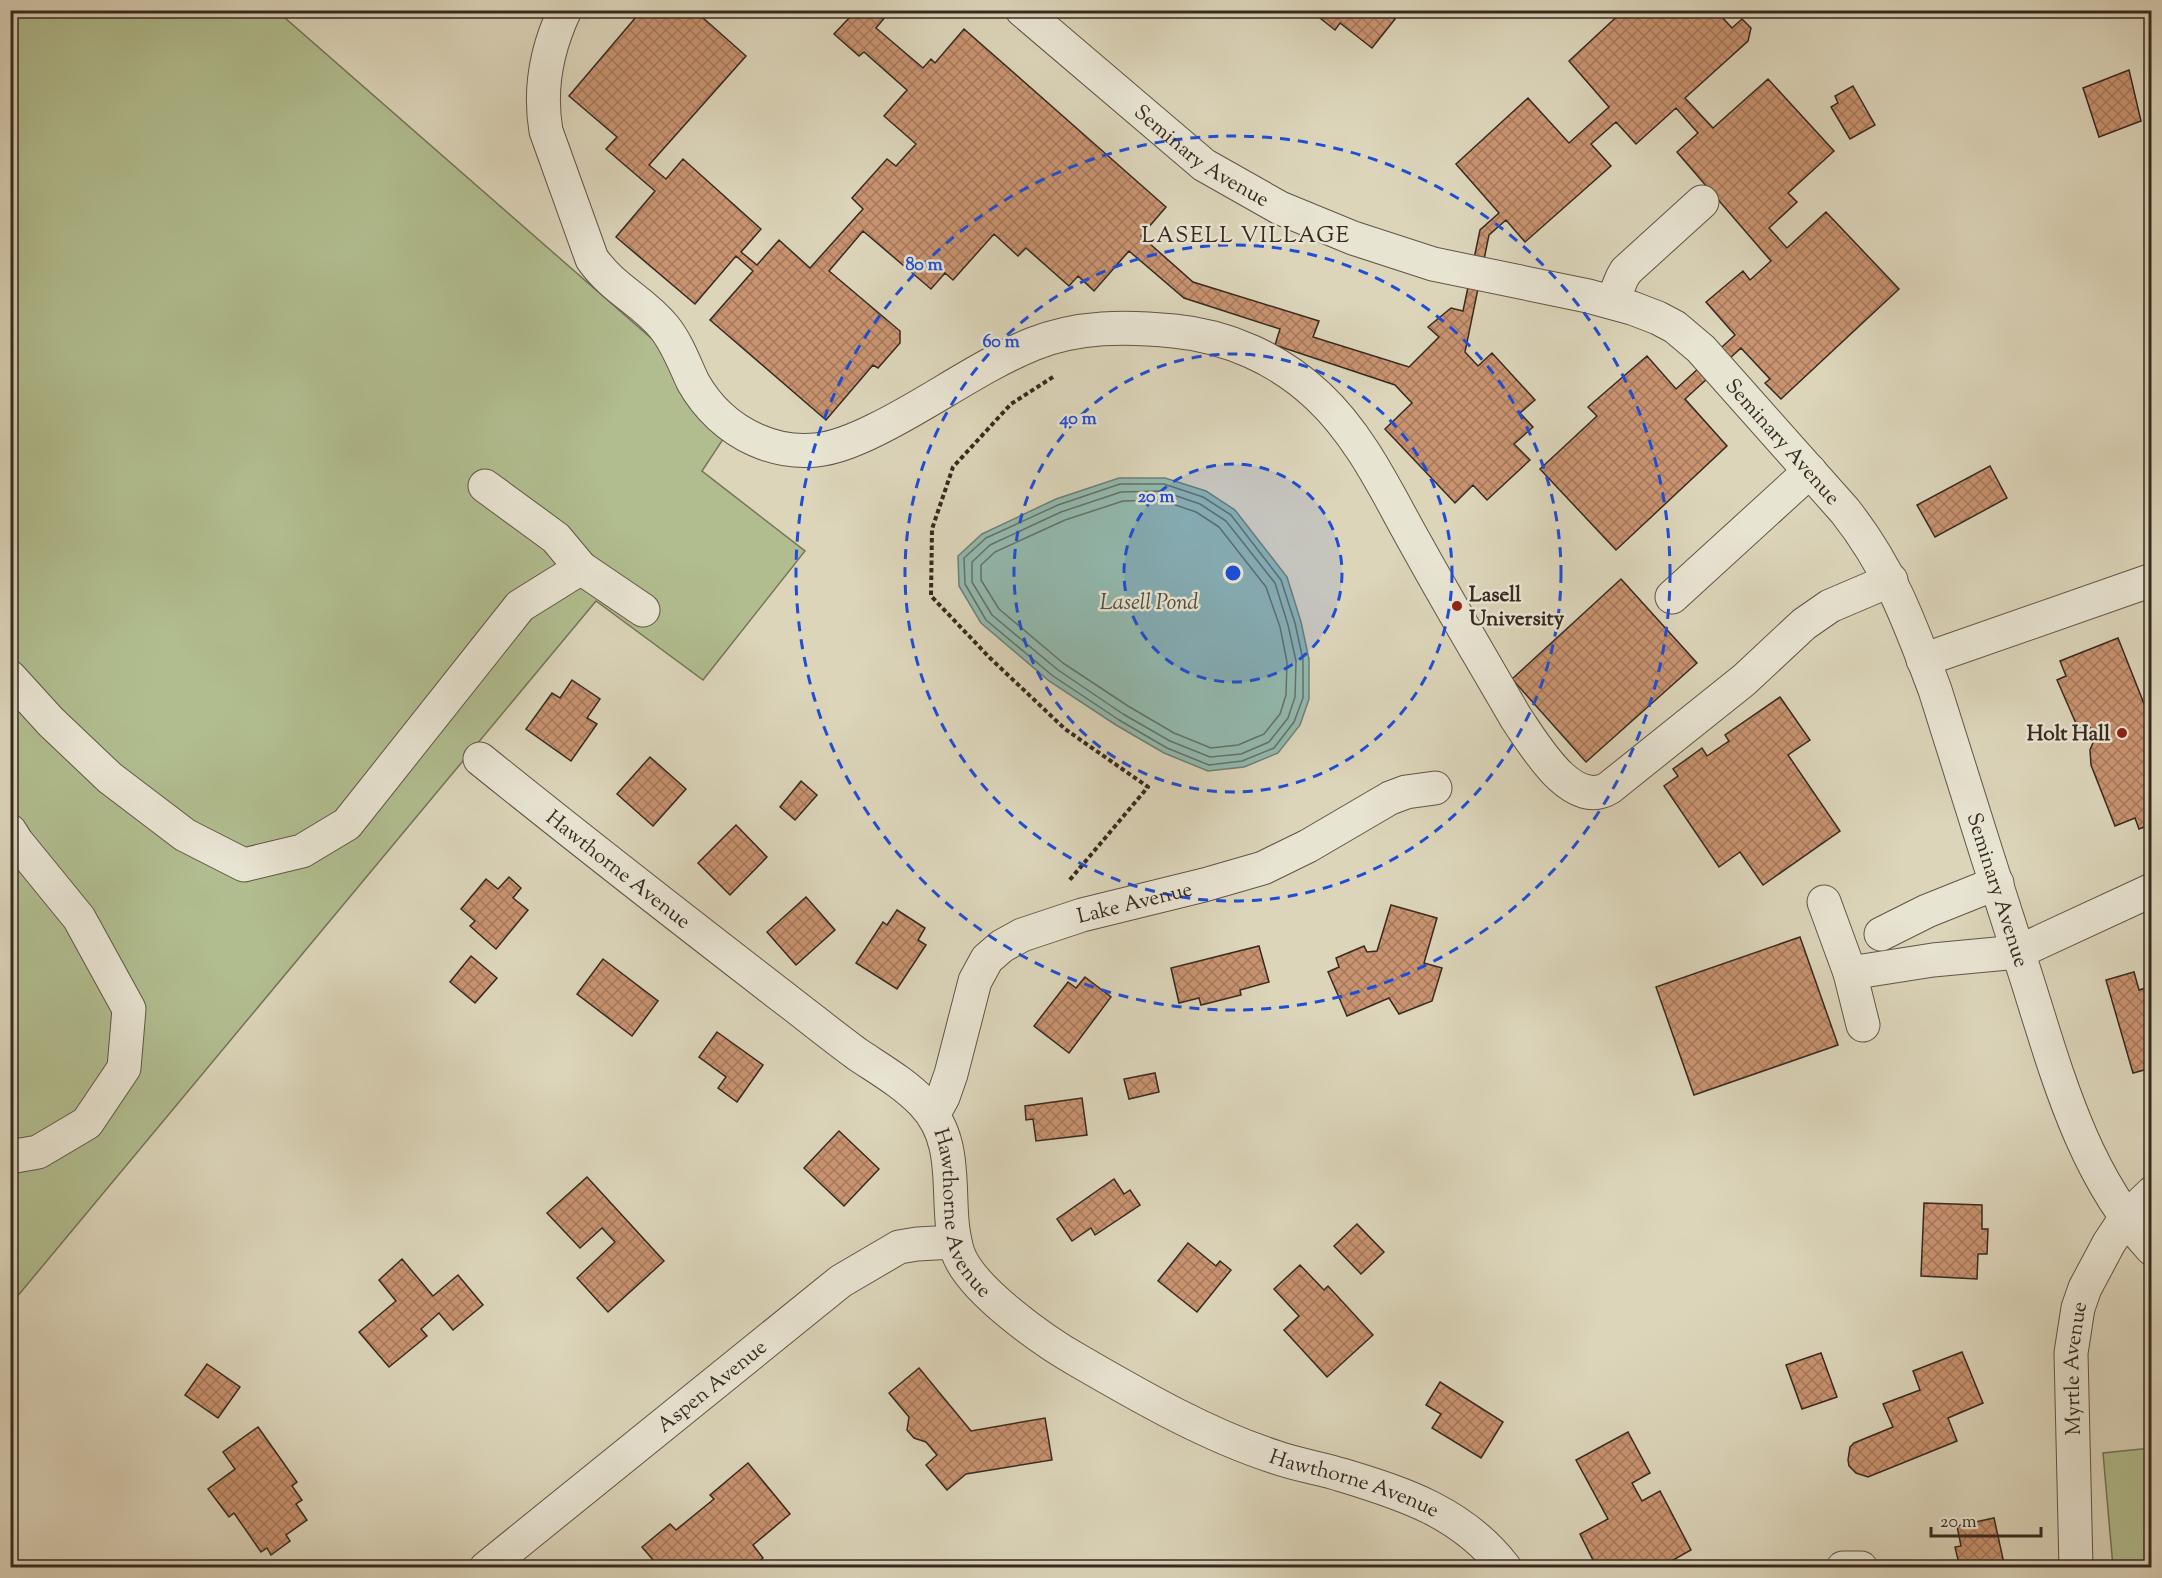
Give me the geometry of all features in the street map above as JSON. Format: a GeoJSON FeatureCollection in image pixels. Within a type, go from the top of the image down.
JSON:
{"type":"FeatureCollection","features":[{"type":"Feature","properties":{"kind":"street"},"geometry":{"type":"LineString","coordinates":[[565,10],[550,50],[543,111],[546,131],[592,259],[615,286],[645,308],[667,330],[698,390],[714,411],[734,428],[757,441],[800,451],[818,450],[841,444],[897,420],[1017,352],[1046,340],[1083,331],[1118,328],[1187,332],[1248,350],[1277,365],[1305,384],[1340,420],[1376,472],[1516,718],[1543,756],[1561,776],[1574,788],[1587,794],[1595,794],[1609,788],[1744,680],[1804,624],[1830,606],[1891,580]]}},
{"type":"Feature","properties":{"kind":"street","name":"Seminary Avenue"},"geometry":{"type":"LineString","coordinates":[[1022,10],[1204,165],[1280,208],[1353,238],[1433,264],[1612,302],[1658,318],[1675,327],[1701,349],[1810,471],[1867,539],[1891,580],[1923,660],[2062,1088],[2089,1156],[2106,1188],[2126,1219],[2151,1249]]}},
{"type":"Feature","properties":{"kind":"street"},"geometry":{"type":"LineString","coordinates":[[1612,302],[1626,271],[1702,202]]}},
{"type":"Feature","properties":{"kind":"street"},"geometry":{"type":"LineString","coordinates":[[1672,597],[1810,471]]}},
{"type":"Feature","properties":{"kind":"street"},"geometry":{"type":"LineString","coordinates":[[485,486],[556,538],[581,568],[643,610]]}},
{"type":"Feature","properties":{"kind":"street"},"geometry":{"type":"LineString","coordinates":[[10,677],[51,722],[110,778],[185,835],[244,865],[302,851],[347,824],[520,606],[581,568]]}},
{"type":"Feature","properties":{"kind":"street"},"geometry":{"type":"LineString","coordinates":[[1923,660],[2151,580]]}},
{"type":"Feature","properties":{"kind":"street","name":"Hawthorne Avenue"},"geometry":{"type":"LineString","coordinates":[[480,759],[710,941],[852,1051],[906,1087],[924,1103],[933,1115],[946,1143],[952,1187],[955,1242],[963,1264],[978,1283],[1025,1325],[1074,1359],[1220,1436],[1276,1458],[1341,1474],[1400,1494],[1440,1511],[1483,1542],[1505,1568]]}},
{"type":"Feature","properties":{"kind":"street","name":"Lake Avenue"},"geometry":{"type":"LineString","coordinates":[[933,1115],[943,1097],[951,1074],[975,981],[987,959],[1002,946],[1022,935],[1082,915],[1263,868],[1308,846],[1390,798],[1406,792],[1435,789]]}},
{"type":"Feature","properties":{"kind":"street"},"geometry":{"type":"LineString","coordinates":[[10,831],[79,918],[129,1009],[124,1068],[87,1123],[38,1152],[10,1157]]}},
{"type":"Feature","properties":{"kind":"street"},"geometry":{"type":"LineString","coordinates":[[1881,934],[1927,911],[1996,883]]}},
{"type":"Feature","properties":{"kind":"street"},"geometry":{"type":"LineString","coordinates":[[1850,973],[1933,960],[2018,952],[2151,891]]}},
{"type":"Feature","properties":{"kind":"street"},"geometry":{"type":"LineString","coordinates":[[1824,902],[1850,973],[1863,1025]]}},
{"type":"Feature","properties":{"kind":"street","name":"Myrtle Avenue"},"geometry":{"type":"LineString","coordinates":[[2076,1568],[2071,1353],[2078,1308],[2085,1288],[2109,1243],[2126,1219],[2151,1193]]}},
{"type":"Feature","properties":{"kind":"street","name":"Aspen Avenue"},"geometry":{"type":"LineString","coordinates":[[486,1568],[841,1281],[900,1247],[955,1242]]}},
{"type":"Feature","properties":{"kind":"street"},"geometry":{"type":"LineString","coordinates":[[1842,1568],[1859,1567]]}},
{"type":"Feature","properties":{"kind":"path"},"geometry":{"type":"LineString","coordinates":[[1055,375],[1011,404],[953,467],[932,529],[931,596],[990,658],[1065,729],[1148,787],[1067,883]]}},
{"type":"Feature","properties":{"kind":"green space"},"geometry":{"type":"Polygon","coordinates":[[[11,11],[277,11],[739,415],[702,471],[805,551],[703,680],[596,601],[11,1304],[11,11]]]}},
{"type":"Feature","properties":{"kind":"green space"},"geometry":{"type":"Polygon","coordinates":[[[2151,1448],[2151,1567],[2113,1567],[2103,1453],[2151,1448]]]}},
{"type":"Feature","properties":{"kind":"water","name":"Lasell Pond"},"geometry":{"type":"Polygon","coordinates":[[[1119,478],[1165,478],[1206,491],[1235,510],[1287,577],[1301,622],[1309,659],[1309,699],[1300,725],[1278,753],[1244,767],[1208,771],[1164,753],[1049,681],[981,623],[959,586],[958,556],[982,534],[1056,499],[1119,478]]]}},
{"type":"Feature","properties":{"kind":"building"},"geometry":{"type":"Polygon","coordinates":[[[642,10],[707,10],[702,17],[746,56],[649,165],[666,179],[683,159],[761,229],[741,252],[757,265],[779,240],[810,268],[863,209],[852,198],[887,159],[896,166],[916,144],[884,116],[907,90],[864,52],[859,56],[834,34],[850,17],[843,10],[891,10],[876,28],[923,68],[931,59],[935,63],[964,29],[1166,207],[1141,236],[1193,282],[1319,321],[1313,337],[1409,367],[1439,337],[1428,327],[1451,308],[1463,311],[1480,230],[1499,213],[1456,164],[1528,98],[1569,143],[1609,107],[1569,61],[1624,10],[1727,10],[1721,16],[1732,28],[1742,19],[1751,28],[1748,41],[1685,98],[1713,128],[1768,79],[1834,151],[1788,193],[1797,202],[1769,228],[1787,248],[1826,212],[1899,289],[1781,399],[1765,383],[1770,379],[1741,348],[1685,399],[1727,446],[1616,550],[1540,469],[1597,416],[1588,407],[1647,356],[1676,389],[1735,335],[1706,302],[1743,271],[1750,280],[1771,261],[1677,152],[1698,133],[1676,108],[1636,144],[1616,122],[1591,144],[1611,166],[1525,242],[1506,220],[1489,235],[1465,352],[1478,366],[1492,353],[1535,400],[1520,413],[1533,427],[1514,444],[1530,460],[1487,500],[1473,485],[1455,503],[1385,429],[1412,403],[1395,385],[1275,345],[1280,329],[1184,298],[1129,251],[1094,291],[1078,276],[1069,286],[1026,248],[1018,256],[994,234],[953,280],[945,273],[931,289],[863,231],[829,271],[900,331],[900,343],[878,368],[873,365],[826,420],[710,320],[753,271],[736,256],[695,304],[616,237],[655,191],[606,149],[617,137],[569,96],[642,10]]]}},
{"type":"Feature","properties":{"kind":"building"},"geometry":{"type":"Polygon","coordinates":[[[1310,10],[1384,10],[1395,19],[1372,48],[1340,23],[1335,30],[1310,10]]]}},
{"type":"Feature","properties":{"kind":"building"},"geometry":{"type":"Polygon","coordinates":[[[2129,70],[2141,121],[2099,137],[2083,88],[2129,70]]]}},
{"type":"Feature","properties":{"kind":"building"},"geometry":{"type":"Polygon","coordinates":[[[1853,86],[1875,125],[1850,139],[1831,107],[1838,103],[1835,96],[1853,86]]]}},
{"type":"Feature","properties":{"kind":"building"},"geometry":{"type":"Polygon","coordinates":[[[1990,466],[2007,498],[1935,537],[1917,505],[1990,466]]]}},
{"type":"Feature","properties":{"kind":"building"},"geometry":{"type":"Polygon","coordinates":[[[1621,579],[1697,663],[1586,762],[1512,679],[1621,579]]]}},
{"type":"Feature","properties":{"kind":"building","name":"Holt Hall"},"geometry":{"type":"Polygon","coordinates":[[[2118,638],[2152,724],[2152,824],[2139,829],[2135,818],[2115,826],[2091,765],[2090,750],[2095,738],[2088,723],[2078,728],[2057,680],[2066,676],[2060,661],[2118,638]]]}},
{"type":"Feature","properties":{"kind":"building"},"geometry":{"type":"Polygon","coordinates":[[[572,680],[600,699],[587,718],[597,724],[571,761],[526,729],[552,693],[560,698],[572,680]]]}},
{"type":"Feature","properties":{"kind":"building"},"geometry":{"type":"Polygon","coordinates":[[[1780,697],[1810,740],[1788,755],[1840,831],[1763,885],[1740,852],[1719,867],[1664,786],[1678,776],[1673,769],[1702,748],[1707,756],[1729,741],[1725,735],[1780,697]]]}},
{"type":"Feature","properties":{"kind":"building"},"geometry":{"type":"Polygon","coordinates":[[[650,757],[686,789],[653,826],[617,794],[650,757]]]}},
{"type":"Feature","properties":{"kind":"building"},"geometry":{"type":"Polygon","coordinates":[[[801,781],[817,795],[795,820],[780,807],[801,781]]]}},
{"type":"Feature","properties":{"kind":"building"},"geometry":{"type":"Polygon","coordinates":[[[736,825],[767,857],[730,895],[698,863],[736,825]]]}},
{"type":"Feature","properties":{"kind":"building"},"geometry":{"type":"Polygon","coordinates":[[[509,877],[521,888],[513,898],[528,910],[496,949],[470,926],[475,921],[461,909],[486,879],[498,889],[509,877]]]}},
{"type":"Feature","properties":{"kind":"building"},"geometry":{"type":"Polygon","coordinates":[[[806,897],[835,930],[796,965],[767,932],[806,897]]]}},
{"type":"Feature","properties":{"kind":"building"},"geometry":{"type":"Polygon","coordinates":[[[1391,905],[1437,918],[1424,963],[1442,968],[1432,1001],[1399,1014],[1389,998],[1347,1016],[1328,972],[1339,967],[1336,958],[1364,946],[1367,952],[1377,951],[1391,905]]]}},
{"type":"Feature","properties":{"kind":"building"},"geometry":{"type":"Polygon","coordinates":[[[897,910],[925,928],[918,940],[926,945],[897,989],[856,963],[883,922],[887,925],[897,910]]]}},
{"type":"Feature","properties":{"kind":"building"},"geometry":{"type":"Polygon","coordinates":[[[1800,937],[1838,1045],[1694,1095],[1656,987],[1800,937]]]}},
{"type":"Feature","properties":{"kind":"building"},"geometry":{"type":"Polygon","coordinates":[[[1259,946],[1269,982],[1240,990],[1241,995],[1201,1005],[1199,998],[1179,1003],[1171,968],[1259,946]]]}},
{"type":"Feature","properties":{"kind":"building"},"geometry":{"type":"Polygon","coordinates":[[[471,956],[497,978],[475,1003],[450,982],[471,956]]]}},
{"type":"Feature","properties":{"kind":"building"},"geometry":{"type":"Polygon","coordinates":[[[603,959],[658,1001],[632,1036],[577,994],[603,959]]]}},
{"type":"Feature","properties":{"kind":"building"},"geometry":{"type":"Polygon","coordinates":[[[2134,972],[2139,990],[2152,986],[2152,1082],[2148,1069],[2133,1073],[2106,980],[2134,972]]]}},
{"type":"Feature","properties":{"kind":"building"},"geometry":{"type":"Polygon","coordinates":[[[1085,977],[1111,997],[1069,1053],[1034,1026],[1068,982],[1076,988],[1085,977]]]}},
{"type":"Feature","properties":{"kind":"building"},"geometry":{"type":"Polygon","coordinates":[[[717,1032],[763,1065],[737,1102],[718,1088],[726,1077],[699,1057],[717,1032]]]}},
{"type":"Feature","properties":{"kind":"building"},"geometry":{"type":"Polygon","coordinates":[[[1155,1073],[1159,1092],[1129,1099],[1124,1079],[1155,1073]]]}},
{"type":"Feature","properties":{"kind":"building"},"geometry":{"type":"Polygon","coordinates":[[[1082,1098],[1087,1135],[1036,1141],[1033,1119],[1026,1120],[1025,1106],[1082,1098]]]}},
{"type":"Feature","properties":{"kind":"building"},"geometry":{"type":"Polygon","coordinates":[[[839,1131],[879,1169],[844,1206],[804,1168],[839,1131]]]}},
{"type":"Feature","properties":{"kind":"building"},"geometry":{"type":"Polygon","coordinates":[[[587,1177],[664,1261],[608,1312],[577,1278],[615,1242],[602,1228],[580,1248],[547,1213],[587,1177]]]}},
{"type":"Feature","properties":{"kind":"building"},"geometry":{"type":"Polygon","coordinates":[[[1114,1179],[1124,1194],[1130,1190],[1140,1205],[1095,1235],[1091,1228],[1072,1241],[1057,1219],[1114,1179]]]}},
{"type":"Feature","properties":{"kind":"building"},"geometry":{"type":"Polygon","coordinates":[[[1924,1203],[1982,1205],[1982,1229],[1988,1229],[1987,1254],[1978,1254],[1977,1279],[1921,1276],[1924,1203]]]}},
{"type":"Feature","properties":{"kind":"building"},"geometry":{"type":"Polygon","coordinates":[[[1357,1224],[1384,1252],[1361,1274],[1334,1246],[1357,1224]]]}},
{"type":"Feature","properties":{"kind":"building"},"geometry":{"type":"Polygon","coordinates":[[[1188,1243],[1216,1266],[1220,1261],[1231,1270],[1197,1312],[1158,1281],[1188,1243]]]}},
{"type":"Feature","properties":{"kind":"building"},"geometry":{"type":"Polygon","coordinates":[[[402,1259],[433,1296],[458,1275],[483,1305],[453,1330],[439,1313],[421,1329],[427,1336],[389,1367],[359,1332],[396,1301],[379,1280],[402,1259]]]}},
{"type":"Feature","properties":{"kind":"building"},"geometry":{"type":"Polygon","coordinates":[[[1300,1265],[1324,1290],[1328,1286],[1373,1335],[1327,1377],[1284,1330],[1299,1316],[1274,1289],[1300,1265]]]}},
{"type":"Feature","properties":{"kind":"building"},"geometry":{"type":"Polygon","coordinates":[[[1962,1352],[1983,1403],[1948,1418],[1957,1441],[1868,1477],[1856,1473],[1849,1466],[1850,1447],[1854,1443],[1893,1427],[1883,1404],[1920,1390],[1913,1371],[1962,1352]]]}},
{"type":"Feature","properties":{"kind":"building"},"geometry":{"type":"Polygon","coordinates":[[[1821,1353],[1837,1397],[1802,1409],[1786,1365],[1821,1353]]]}},
{"type":"Feature","properties":{"kind":"building"},"geometry":{"type":"Polygon","coordinates":[[[207,1364],[240,1387],[218,1418],[185,1395],[207,1364]]]}},
{"type":"Feature","properties":{"kind":"building"},"geometry":{"type":"Polygon","coordinates":[[[919,1368],[971,1431],[1045,1418],[1052,1460],[966,1474],[947,1490],[926,1465],[937,1455],[926,1442],[914,1438],[907,1430],[909,1417],[889,1393],[919,1368]]]}},
{"type":"Feature","properties":{"kind":"building"},"geometry":{"type":"Polygon","coordinates":[[[1440,1382],[1503,1422],[1481,1458],[1432,1428],[1441,1414],[1426,1405],[1440,1382]]]}},
{"type":"Feature","properties":{"kind":"building"},"geometry":{"type":"Polygon","coordinates":[[[258,1427],[297,1482],[292,1486],[302,1500],[296,1504],[307,1520],[286,1535],[290,1541],[271,1555],[267,1548],[261,1552],[234,1513],[229,1517],[208,1489],[235,1469],[223,1452],[258,1427]]]}},
{"type":"Feature","properties":{"kind":"building"},"geometry":{"type":"Polygon","coordinates":[[[1628,1432],[1650,1473],[1632,1483],[1642,1501],[1660,1491],[1691,1550],[1659,1568],[1597,1568],[1580,1534],[1608,1519],[1576,1460],[1628,1432]]]}},
{"type":"Feature","properties":{"kind":"building"},"geometry":{"type":"Polygon","coordinates":[[[748,1463],[790,1514],[753,1545],[763,1558],[751,1568],[728,1568],[727,1566],[725,1568],[660,1568],[642,1547],[670,1524],[676,1530],[714,1499],[710,1495],[748,1463]]]}},
{"type":"Feature","properties":{"kind":"building"},"geometry":{"type":"Polygon","coordinates":[[[1994,1518],[2005,1568],[1960,1568],[1955,1547],[1961,1546],[1957,1526],[1994,1518]]]}},
{"type":"Feature","properties":{"kind":"place","name":"Lasell University"},"geometry":{"type":"Point","coordinates":[1457,606]}},
{"type":"Feature","properties":{"kind":"place","name":"Holt Hall"},"geometry":{"type":"Point","coordinates":[2122,733]}},
{"type":"Feature","properties":{"kind":"district","name":"LASELL VILLAGE"},"geometry":{"type":"Point","coordinates":[1246,234]}}]}
